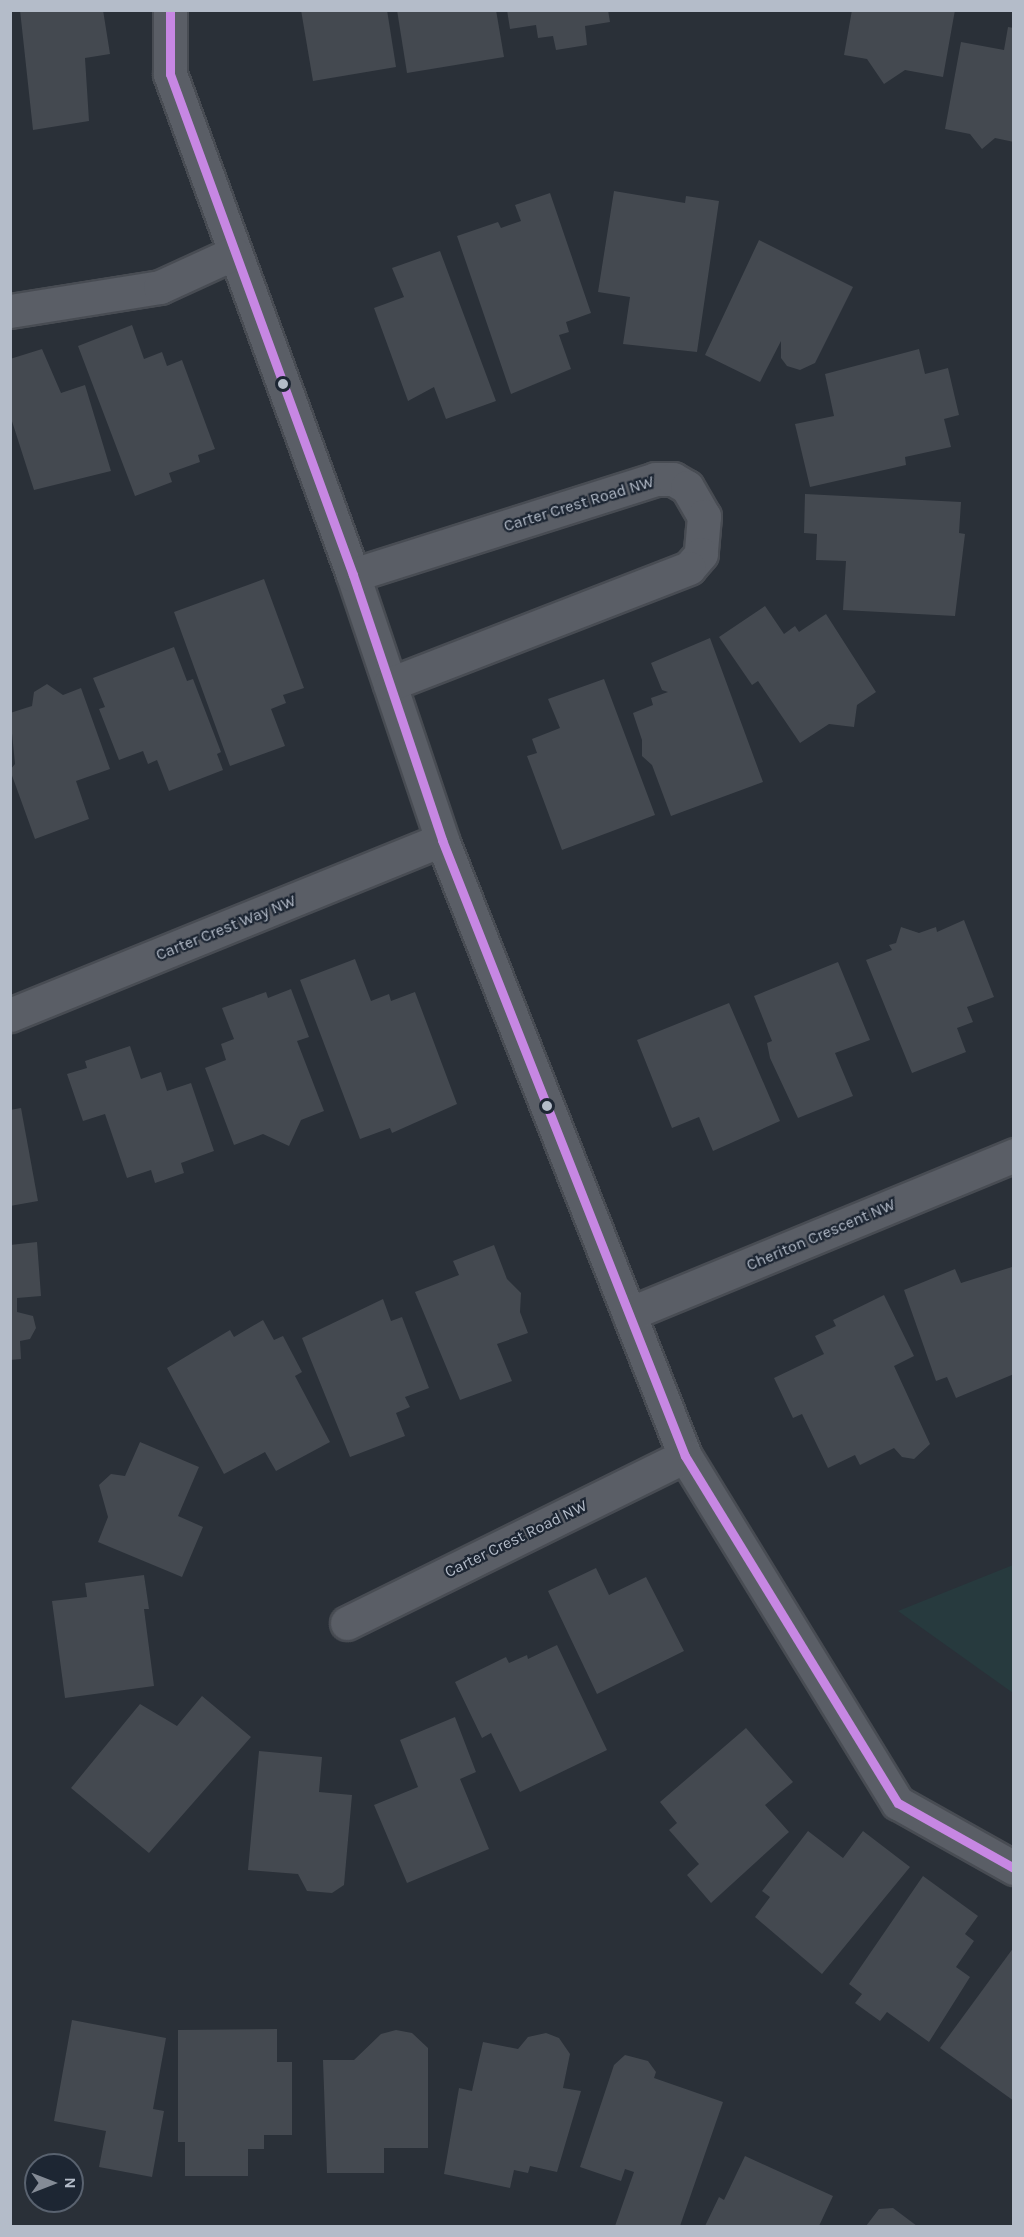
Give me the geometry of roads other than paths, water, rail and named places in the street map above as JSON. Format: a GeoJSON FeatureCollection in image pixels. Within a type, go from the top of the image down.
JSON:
{"type":"FeatureCollection","features":[{"type":"Feature","properties":{"kind":"street"},"geometry":{"type":"LineString","coordinates":[[170,10],[170,74],[352,575],[442,840],[685,1456],[898,1803],[1014,1868]]}},
{"type":"Feature","properties":{"kind":"street"},"geometry":{"type":"LineString","coordinates":[[10,311],[160,287],[234,253]]}},
{"type":"Feature","properties":{"kind":"street","name":"Carter Crest Road NW"},"geometry":{"type":"LineString","coordinates":[[352,575],[655,478],[673,479],[687,487],[704,516],[701,554],[689,568],[390,684]]}},
{"type":"Feature","properties":{"kind":"street","name":"Carter Crest Way NW"},"geometry":{"type":"LineString","coordinates":[[10,1015],[442,840]]}},
{"type":"Feature","properties":{"kind":"street","name":"Cheriton Crescent NW"},"geometry":{"type":"LineString","coordinates":[[629,1314],[1014,1155]]}},
{"type":"Feature","properties":{"kind":"street","name":"Carter Crest Road NW"},"geometry":{"type":"LineString","coordinates":[[347,1623],[685,1456]]}}]}
